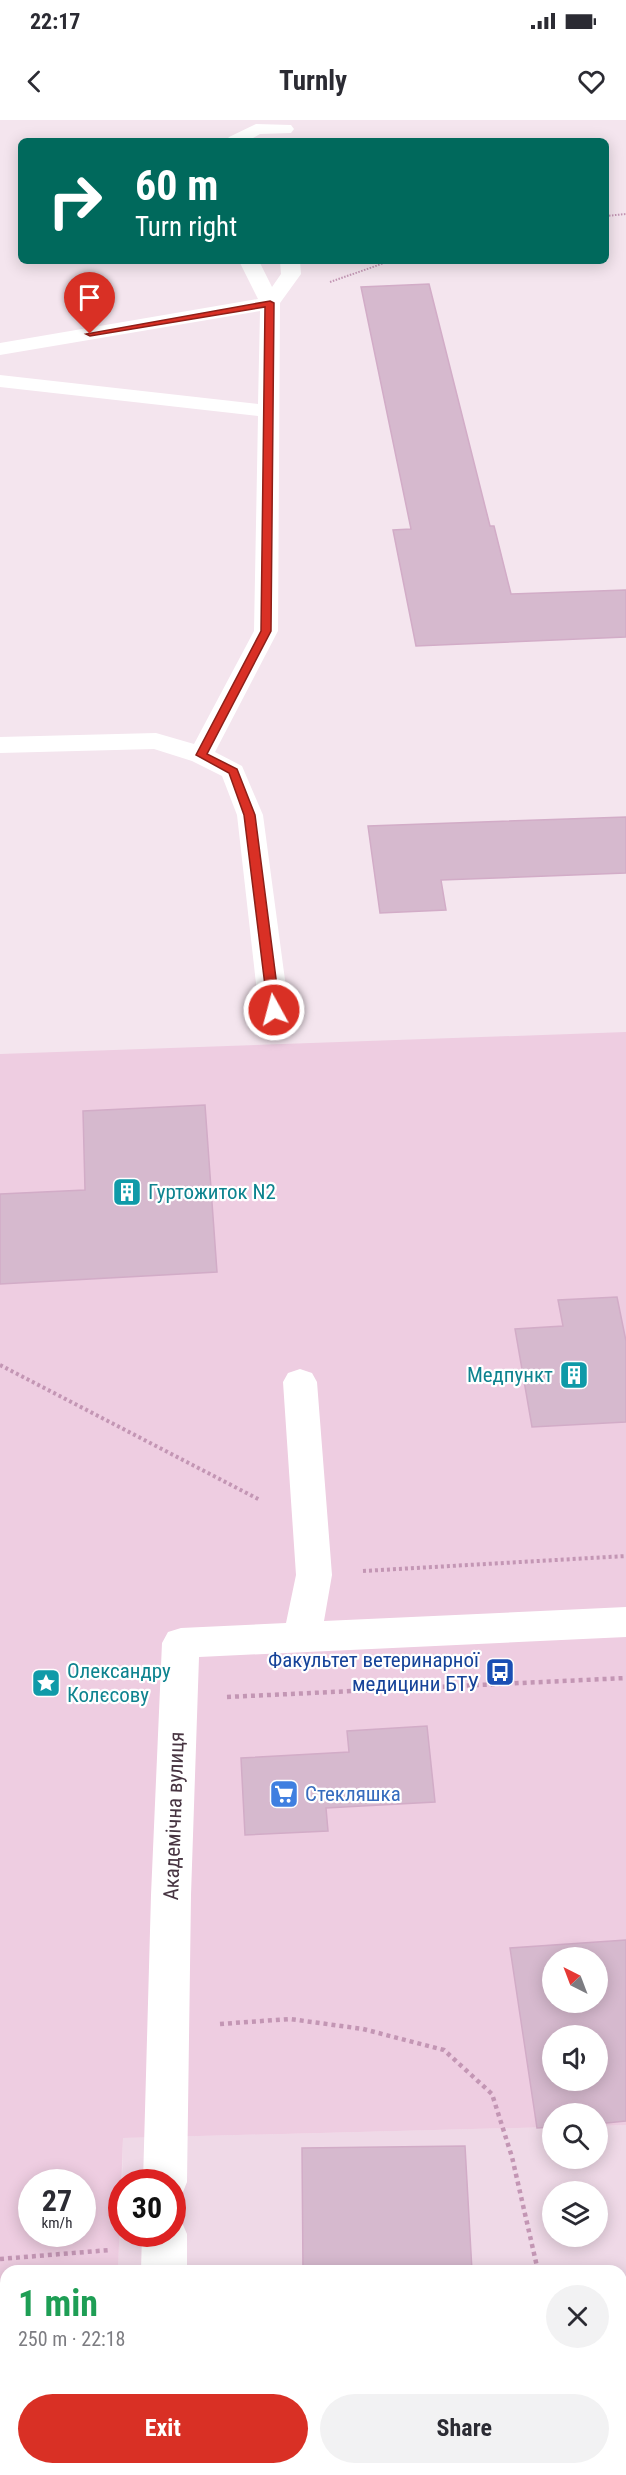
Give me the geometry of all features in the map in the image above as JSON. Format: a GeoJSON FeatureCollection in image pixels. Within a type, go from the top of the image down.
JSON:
{"type":"FeatureCollection","features":[{"type":"Feature","properties":{"kind":"street"},"geometry":{"type":"LineString","coordinates":[[240,138],[256,129],[285,130]]}},
{"type":"Feature","properties":{"kind":"street"},"geometry":{"type":"LineString","coordinates":[[201,755],[266,631],[270,303],[250,264]]}},
{"type":"Feature","properties":{"kind":"street"},"geometry":{"type":"LineString","coordinates":[[0,349],[270,303],[291,274],[290,264]]}},
{"type":"Feature","properties":{"kind":"street"},"geometry":{"type":"LineString","coordinates":[[0,381],[267,411]]}},
{"type":"Feature","properties":{"kind":"street"},"geometry":{"type":"LineString","coordinates":[[0,745],[156,741],[201,755],[233,772],[250,815],[274,1010]]}},
{"type":"Feature","properties":{"kind":"street"},"geometry":{"type":"LineString","coordinates":[[300,1382],[314,1575],[302,1636]]}},
{"type":"Feature","properties":{"kind":"street","name":"Академічна вулиця"},"geometry":{"type":"LineString","coordinates":[[165,2169],[181,1643],[626,1622]]}},
{"type":"Feature","properties":{"kind":"path"},"geometry":{"type":"LineString","coordinates":[[609,216],[626,214]]}},
{"type":"Feature","properties":{"kind":"path"},"geometry":{"type":"LineString","coordinates":[[0,1365],[310,1526]]}},
{"type":"Feature","properties":{"kind":"path"},"geometry":{"type":"LineString","coordinates":[[314,1575],[626,1556]]}},
{"type":"Feature","properties":{"kind":"path"},"geometry":{"type":"LineString","coordinates":[[179,1699],[626,1678]]}},
{"type":"Feature","properties":{"kind":"path"},"geometry":{"type":"LineString","coordinates":[[168,2028],[290,2019],[363,2030],[444,2050],[492,2094],[512,2157],[537,2265]]}},
{"type":"Feature","properties":{"kind":"path"},"geometry":{"type":"LineString","coordinates":[[0,2259],[164,2250]]}},
{"type":"Feature","properties":{"kind":"shaded area"},"geometry":{"type":"Polygon","coordinates":[[[626,1032],[626,2125],[608,2126],[608,2103],[542,2103],[542,2127],[123,2138],[122,2169],[108,2169],[108,2247],[119,2247],[118,2265],[0,2265],[0,1054],[626,1032]]]}},
{"type":"Feature","properties":{"kind":"shaded area"},"geometry":{"type":"Polygon","coordinates":[[[626,2125],[626,2265],[118,2265],[119,2247],[186,2247],[186,2169],[122,2169],[123,2138],[542,2127],[542,2169],[608,2169],[608,2126],[626,2125]]]}},
{"type":"Feature","properties":{"kind":"building"},"geometry":{"type":"Polygon","coordinates":[[[429,284],[490,526],[494,526],[511,594],[626,590],[626,637],[416,646],[393,530],[411,529],[361,287],[429,284]]]}},
{"type":"Feature","properties":{"kind":"building"},"geometry":{"type":"Polygon","coordinates":[[[626,817],[626,873],[441,880],[446,910],[380,913],[368,826],[626,817]]]}},
{"type":"Feature","properties":{"kind":"building","name":"Гуртожиток N2"},"geometry":{"type":"Polygon","coordinates":[[[205,1105],[217,1272],[0,1284],[0,1194],[85,1190],[83,1111],[205,1105]]]}},
{"type":"Feature","properties":{"kind":"building","name":"Медпункт"},"geometry":{"type":"Polygon","coordinates":[[[617,1297],[626,1341],[626,1422],[532,1427],[515,1329],[563,1326],[558,1300],[617,1297]]]}},
{"type":"Feature","properties":{"kind":"building"},"geometry":{"type":"Polygon","coordinates":[[[427,1726],[435,1802],[326,1808],[328,1831],[245,1835],[241,1758],[349,1752],[347,1731],[427,1726]]]}},
{"type":"Feature","properties":{"kind":"building"},"geometry":{"type":"Polygon","coordinates":[[[626,1940],[626,2121],[608,2123],[608,2103],[542,2103],[542,2128],[537,2128],[510,1948],[626,1940]]]}},
{"type":"Feature","properties":{"kind":"building"},"geometry":{"type":"Polygon","coordinates":[[[465,2146],[472,2265],[303,2265],[302,2148],[465,2146]]]}},
{"type":"Feature","properties":{"kind":"place","name":"Гуртожиток N2"},"geometry":{"type":"Point","coordinates":[127,1192]}},
{"type":"Feature","properties":{"kind":"place","name":"Медпункт"},"geometry":{"type":"Point","coordinates":[574,1375]}},
{"type":"Feature","properties":{"kind":"place","name":"Факультет ветеринарної медицини БТУ"},"geometry":{"type":"Point","coordinates":[500,1672]}},
{"type":"Feature","properties":{"kind":"place","name":"Олександру Колєсову"},"geometry":{"type":"Point","coordinates":[46,1683]}},
{"type":"Feature","properties":{"kind":"place","name":"Стекляшка"},"geometry":{"type":"Point","coordinates":[284,1794]}},
{"type":"Feature","properties":{"kind":"route"},"geometry":{"type":"LineString","coordinates":[[90,334],[270,303],[266,631],[201,755],[233,772],[250,815],[274,1010]]}}]}
